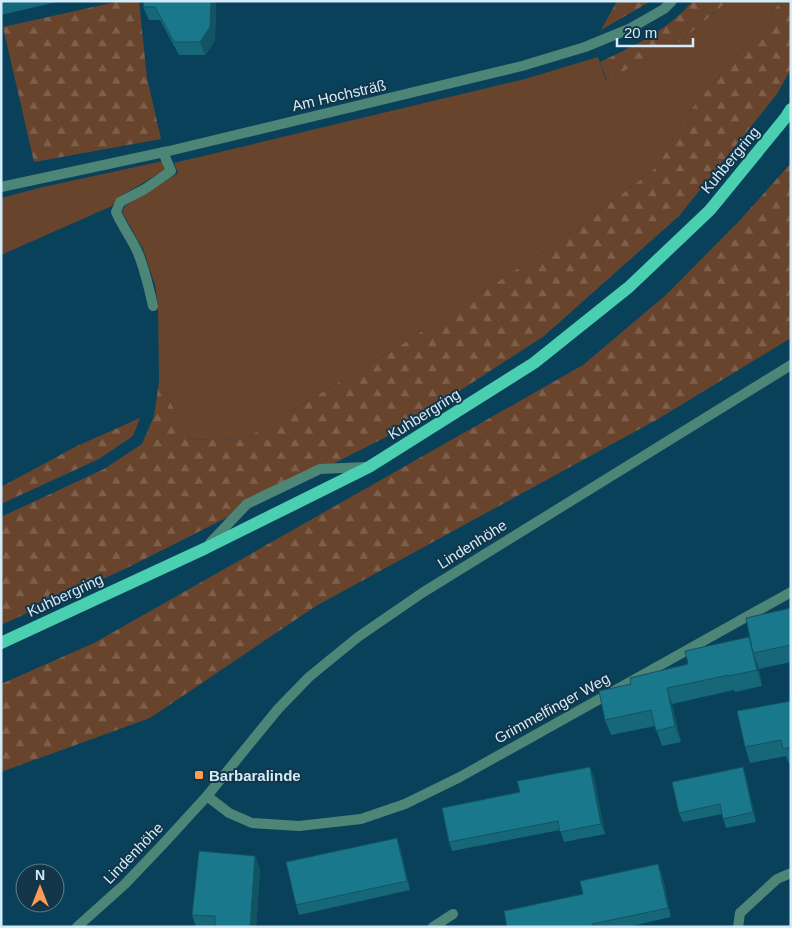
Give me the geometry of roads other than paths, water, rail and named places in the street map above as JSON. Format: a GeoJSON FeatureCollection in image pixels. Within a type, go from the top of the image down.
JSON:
{"type":"FeatureCollection","features":[{"type":"Feature","properties":{"kind":"main road","name":"Kuhbergring"},"geometry":{"type":"LineString","coordinates":[[1,643],[206,548],[369,467],[534,363],[629,287],[710,210],[791,109]]}},
{"type":"Feature","properties":{"kind":"street","name":"Am Hochsträß"},"geometry":{"type":"LineString","coordinates":[[1,187],[163,152],[522,66],[585,47],[629,29],[664,9],[672,1]]}},
{"type":"Feature","properties":{"kind":"street"},"geometry":{"type":"LineString","coordinates":[[153,306],[138,252],[116,212],[120,202],[145,189],[171,171],[163,152]]}},
{"type":"Feature","properties":{"kind":"street","name":"Lindenhöhe"},"geometry":{"type":"LineString","coordinates":[[79,926],[126,884],[207,796],[278,709],[309,677],[358,637],[422,593],[791,365]]}},
{"type":"Feature","properties":{"kind":"street"},"geometry":{"type":"LineString","coordinates":[[206,548],[247,504],[320,469],[369,467]]}},
{"type":"Feature","properties":{"kind":"street","name":"Grimmelfinger Weg"},"geometry":{"type":"LineString","coordinates":[[207,796],[229,813],[252,823],[299,826],[361,819],[405,804],[460,778],[791,592]]}},
{"type":"Feature","properties":{"kind":"street"},"geometry":{"type":"LineString","coordinates":[[738,927],[740,913],[777,880],[791,873]]}},
{"type":"Feature","properties":{"kind":"street"},"geometry":{"type":"LineString","coordinates":[[434,927],[453,914]]}},
{"type":"Feature","properties":{"kind":"place","name":"Barbaralinde"},"geometry":{"type":"Point","coordinates":[199,775]}}]}
